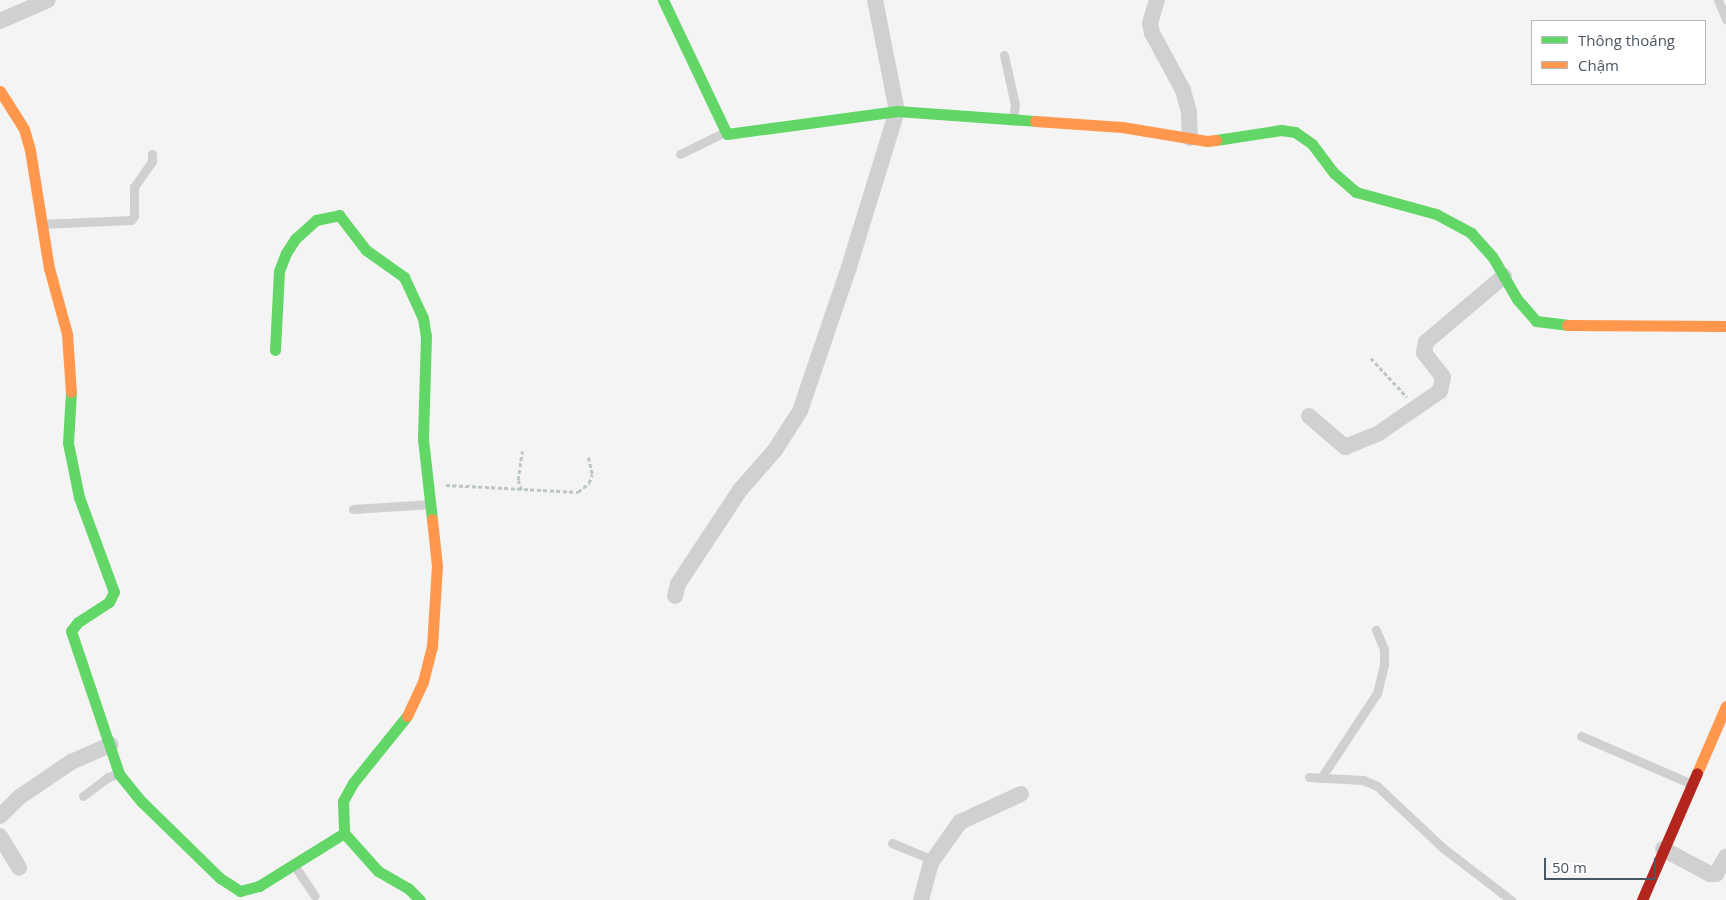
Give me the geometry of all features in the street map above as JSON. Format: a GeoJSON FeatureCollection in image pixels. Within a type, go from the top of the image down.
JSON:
{"type":"FeatureCollection","features":[{"type":"Feature","properties":{"kind":"street"},"geometry":{"type":"LineString","coordinates":[[0,21],[48,0]]}},
{"type":"Feature","properties":{"kind":"street"},"geometry":{"type":"LineString","coordinates":[[663,0],[725,132],[731,135],[897,111],[1122,127],[1217,141],[1282,130],[1295,132],[1312,144],[1334,173],[1356,192],[1436,214],[1465,229],[1482,243],[1530,315],[1544,323],[1726,326]]}},
{"type":"Feature","properties":{"kind":"street"},"geometry":{"type":"LineString","coordinates":[[675,596],[678,584],[740,490],[775,450],[800,411],[849,267],[897,111],[875,0]]}},
{"type":"Feature","properties":{"kind":"street"},"geometry":{"type":"LineString","coordinates":[[1157,0],[1150,23],[1152,33],[1183,90],[1189,113],[1190,138]]}},
{"type":"Feature","properties":{"kind":"street"},"geometry":{"type":"LineString","coordinates":[[0,91],[28,140],[41,224],[67,334],[71,382],[68,443],[79,497],[114,592],[110,602],[78,622],[71,631],[119,774],[142,802],[233,892],[248,891],[294,865],[344,832]]}},
{"type":"Feature","properties":{"kind":"street"},"geometry":{"type":"LineString","coordinates":[[275,350],[279,271],[286,253],[295,239],[316,220],[332,214],[338,215],[366,250],[404,277],[418,303],[426,336],[422,417],[431,504],[438,604],[428,665],[405,720],[353,783],[343,801],[344,832],[363,858],[408,888],[420,900]]}},
{"type":"Feature","properties":{"kind":"street"},"geometry":{"type":"LineString","coordinates":[[1309,416],[1345,447],[1379,433],[1440,391],[1444,383],[1424,353],[1426,342],[1504,276]]}},
{"type":"Feature","properties":{"kind":"street"},"geometry":{"type":"LineString","coordinates":[[1642,900],[1726,706]]}},
{"type":"Feature","properties":{"kind":"street"},"geometry":{"type":"LineString","coordinates":[[0,816],[21,796],[71,762],[110,745]]}},
{"type":"Feature","properties":{"kind":"street"},"geometry":{"type":"LineString","coordinates":[[920,900],[933,860],[960,822],[1021,794]]}},
{"type":"Feature","properties":{"kind":"street"},"geometry":{"type":"LineString","coordinates":[[0,836],[19,868]]}},
{"type":"Feature","properties":{"kind":"street"},"geometry":{"type":"LineString","coordinates":[[1664,849],[1710,874],[1716,874],[1726,857]]}},
{"type":"Feature","properties":{"kind":"lane"},"geometry":{"type":"LineString","coordinates":[[1718,0],[1726,19]]}},
{"type":"Feature","properties":{"kind":"lane"},"geometry":{"type":"LineString","coordinates":[[1004,55],[1015,105],[1014,119]]}},
{"type":"Feature","properties":{"kind":"lane"},"geometry":{"type":"LineString","coordinates":[[680,154],[725,132]]}},
{"type":"Feature","properties":{"kind":"lane"},"geometry":{"type":"LineString","coordinates":[[41,224],[131,220],[134,216],[134,187],[152,161],[152,154]]}},
{"type":"Feature","properties":{"kind":"lane"},"geometry":{"type":"LineString","coordinates":[[353,509],[431,504]]}},
{"type":"Feature","properties":{"kind":"lane"},"geometry":{"type":"LineString","coordinates":[[1321,778],[1377,693],[1384,664],[1384,649],[1376,630]]}},
{"type":"Feature","properties":{"kind":"lane"},"geometry":{"type":"LineString","coordinates":[[1581,736],[1692,784]]}},
{"type":"Feature","properties":{"kind":"lane"},"geometry":{"type":"LineString","coordinates":[[83,796],[108,777],[119,774]]}},
{"type":"Feature","properties":{"kind":"lane"},"geometry":{"type":"LineString","coordinates":[[1309,777],[1363,780],[1377,786],[1443,848],[1511,900]]}},
{"type":"Feature","properties":{"kind":"lane"},"geometry":{"type":"LineString","coordinates":[[892,843],[933,860]]}},
{"type":"Feature","properties":{"kind":"lane"},"geometry":{"type":"LineString","coordinates":[[294,865],[315,896]]}},
{"type":"Feature","properties":{"kind":"path"},"geometry":{"type":"LineString","coordinates":[[1372,358],[1417,407]]}},
{"type":"Feature","properties":{"kind":"path"},"geometry":{"type":"LineString","coordinates":[[520,490],[518,480],[522,451]]}},
{"type":"Feature","properties":{"kind":"path"},"geometry":{"type":"LineString","coordinates":[[429,484],[578,492],[589,483],[592,474],[588,456]]}},
{"type":"Feature","properties":{"kind":"traffic: fast"},"geometry":{"type":"LineString","coordinates":[[663,0],[727,134],[897,111],[1035,121]]}},
{"type":"Feature","properties":{"kind":"traffic: fast"},"geometry":{"type":"LineString","coordinates":[[1216,140],[1281,130],[1295,132],[1312,144],[1334,173],[1356,192],[1436,214],[1471,233],[1492,256],[1517,299],[1536,321],[1567,325]]}},
{"type":"Feature","properties":{"kind":"traffic: fast"},"geometry":{"type":"LineString","coordinates":[[275,350],[279,271],[286,253],[295,239],[316,220],[339,215],[366,250],[404,277],[423,318],[426,336],[423,439],[432,519]]}},
{"type":"Feature","properties":{"kind":"traffic: fast"},"geometry":{"type":"LineString","coordinates":[[71,392],[68,443],[79,497],[114,592],[109,602],[78,622],[71,631],[119,774],[142,802],[220,878],[240,891],[259,886],[344,833]]}},
{"type":"Feature","properties":{"kind":"traffic: fast"},"geometry":{"type":"LineString","coordinates":[[407,716],[353,783],[343,801],[344,833],[378,871],[408,888],[420,900]]}},
{"type":"Feature","properties":{"kind":"traffic: slow"},"geometry":{"type":"LineString","coordinates":[[0,91],[24,129],[30,150],[49,268],[67,334],[71,392]]}},
{"type":"Feature","properties":{"kind":"traffic: slow"},"geometry":{"type":"LineString","coordinates":[[1035,121],[1122,127],[1207,141],[1216,140]]}},
{"type":"Feature","properties":{"kind":"traffic: slow"},"geometry":{"type":"LineString","coordinates":[[1567,325],[1726,326]]}},
{"type":"Feature","properties":{"kind":"traffic: slow"},"geometry":{"type":"LineString","coordinates":[[407,716],[423,682],[432,647],[437,566],[432,519]]}},
{"type":"Feature","properties":{"kind":"traffic: slow"},"geometry":{"type":"LineString","coordinates":[[1697,773],[1726,706]]}},
{"type":"Feature","properties":{"kind":"traffic: jam"},"geometry":{"type":"LineString","coordinates":[[1642,900],[1697,773]]}}]}
